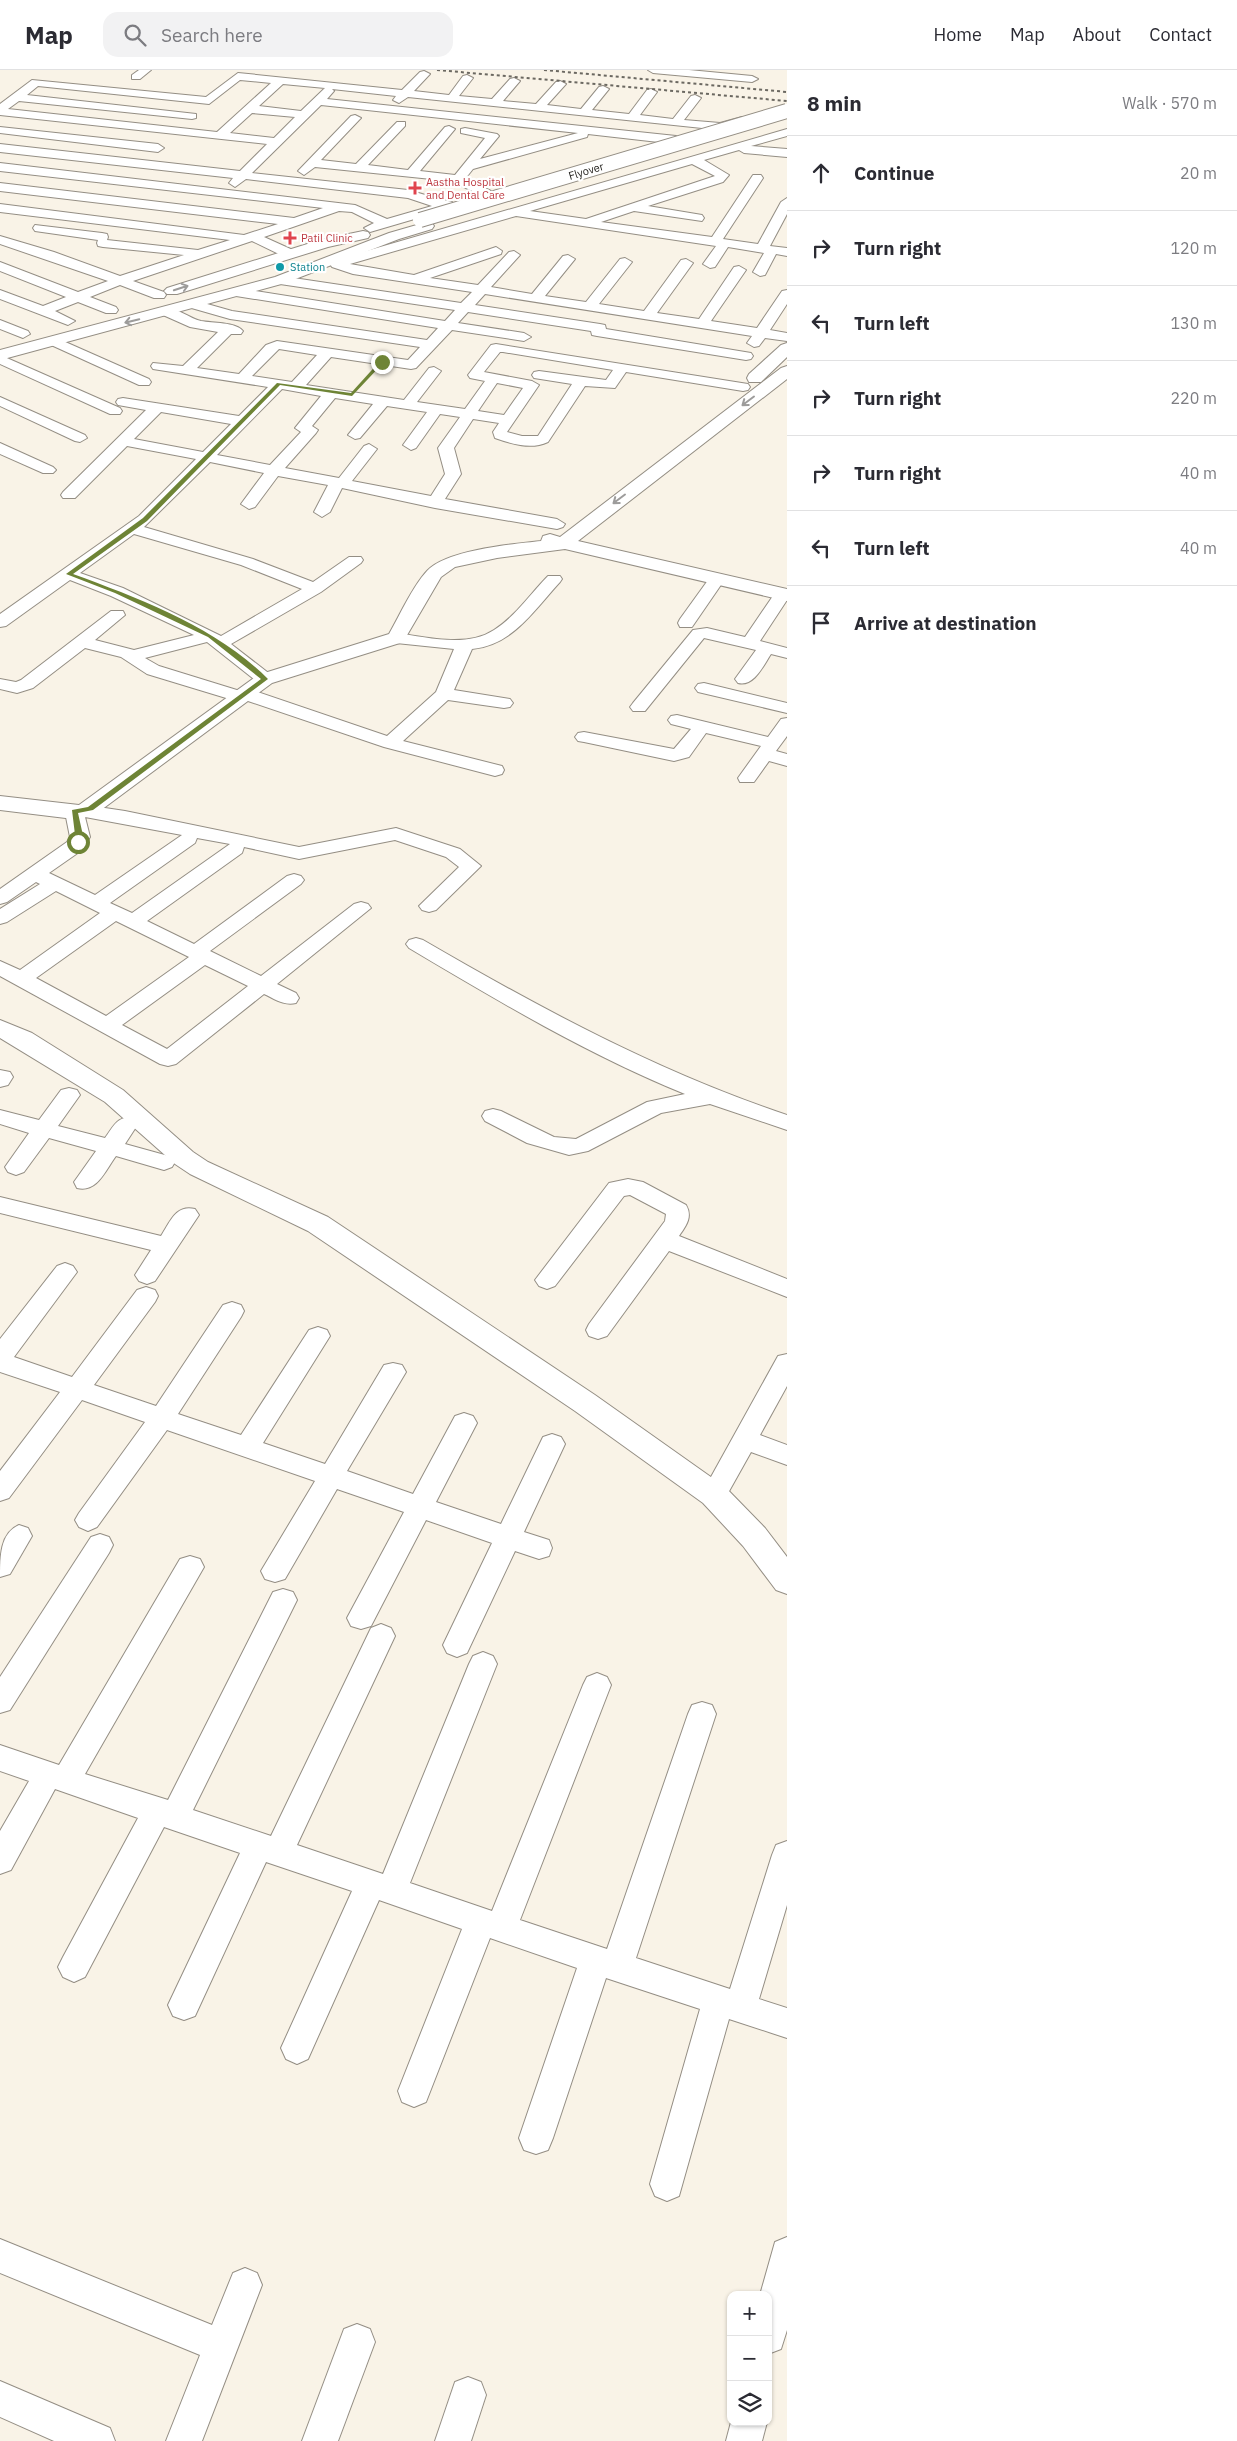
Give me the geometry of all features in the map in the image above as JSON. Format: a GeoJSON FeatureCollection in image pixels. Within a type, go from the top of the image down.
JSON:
{"type":"FeatureCollection","features":[{"type":"Feature","properties":{"kind":"street"},"geometry":{"type":"LineString","coordinates":[[652,70],[752,79]]}},
{"type":"Feature","properties":{"kind":"street"},"geometry":{"type":"LineString","coordinates":[[51,71],[8,100],[0,111],[277,142]]}},
{"type":"Feature","properties":{"kind":"street"},"geometry":{"type":"LineString","coordinates":[[80,217],[225,86],[233,73],[281,80],[721,127]]}},
{"type":"Feature","properties":{"kind":"street"},"geometry":{"type":"LineString","coordinates":[[136,74],[156,79]]}},
{"type":"Feature","properties":{"kind":"street"},"geometry":{"type":"LineString","coordinates":[[378,121],[424,74]]}},
{"type":"Feature","properties":{"kind":"street"},"geometry":{"type":"LineString","coordinates":[[452,98],[468,78]]}},
{"type":"Feature","properties":{"kind":"street"},"geometry":{"type":"LineString","coordinates":[[220,136],[281,80]]}},
{"type":"Feature","properties":{"kind":"street"},"geometry":{"type":"LineString","coordinates":[[495,102],[514,81]]}},
{"type":"Feature","properties":{"kind":"street"},"geometry":{"type":"LineString","coordinates":[[36,82],[209,101]]}},
{"type":"Feature","properties":{"kind":"street"},"geometry":{"type":"LineString","coordinates":[[205,84],[225,86]]}},
{"type":"Feature","properties":{"kind":"street"},"geometry":{"type":"LineString","coordinates":[[539,107],[560,84]]}},
{"type":"Feature","properties":{"kind":"street"},"geometry":{"type":"LineString","coordinates":[[168,249],[334,85]]}},
{"type":"Feature","properties":{"kind":"street"},"geometry":{"type":"LineString","coordinates":[[584,112],[602,89]]}},
{"type":"Feature","properties":{"kind":"street"},"geometry":{"type":"LineString","coordinates":[[632,118],[651,92]]}},
{"type":"Feature","properties":{"kind":"street"},"geometry":{"type":"LineString","coordinates":[[266,94],[284,96]]}},
{"type":"Feature","properties":{"kind":"street"},"geometry":{"type":"LineString","coordinates":[[302,97],[389,109],[676,140]]}},
{"type":"Feature","properties":{"kind":"street"},"geometry":{"type":"LineString","coordinates":[[676,123],[694,98]]}},
{"type":"Feature","properties":{"kind":"street"},"geometry":{"type":"LineString","coordinates":[[8,100],[192,116]]}},
{"type":"Feature","properties":{"kind":"street"},"geometry":{"type":"LineString","coordinates":[[334,263],[388,230],[443,206],[721,127],[787,106]]}},
{"type":"Feature","properties":{"kind":"street"},"geometry":{"type":"LineString","coordinates":[[251,109],[406,124],[359,168]]}},
{"type":"Feature","properties":{"kind":"street","name":"Flyover"},"geometry":{"type":"LineString","coordinates":[[424,223],[787,111]]}},
{"type":"Feature","properties":{"kind":"street"},"geometry":{"type":"LineString","coordinates":[[294,181],[355,118]]}},
{"type":"Feature","properties":{"kind":"street","name":"Flyover"},"geometry":{"type":"LineString","coordinates":[[388,230],[424,223],[787,119]]}},
{"type":"Feature","properties":{"kind":"street"},"geometry":{"type":"LineString","coordinates":[[233,125],[251,127]]}},
{"type":"Feature","properties":{"kind":"street"},"geometry":{"type":"LineString","coordinates":[[430,127],[493,135],[458,179]]}},
{"type":"Feature","properties":{"kind":"street"},"geometry":{"type":"LineString","coordinates":[[270,128],[288,130]]}},
{"type":"Feature","properties":{"kind":"street"},"geometry":{"type":"LineString","coordinates":[[411,174],[449,129]]}},
{"type":"Feature","properties":{"kind":"street"},"geometry":{"type":"LineString","coordinates":[[0,130],[158,148]]}},
{"type":"Feature","properties":{"kind":"street"},"geometry":{"type":"LineString","coordinates":[[469,166],[597,131]]}},
{"type":"Feature","properties":{"kind":"street"},"geometry":{"type":"LineString","coordinates":[[0,357],[54,340],[168,312],[280,280],[784,133],[781,153],[770,166]]}},
{"type":"Feature","properties":{"kind":"street"},"geometry":{"type":"LineString","coordinates":[[695,134],[731,148],[781,153]]}},
{"type":"Feature","properties":{"kind":"street"},"geometry":{"type":"LineString","coordinates":[[197,170],[232,138]]}},
{"type":"Feature","properties":{"kind":"street"},"geometry":{"type":"LineString","coordinates":[[0,148],[416,195],[443,206]]}},
{"type":"Feature","properties":{"kind":"street"},"geometry":{"type":"LineString","coordinates":[[586,223],[719,179],[724,175],[693,159]]}},
{"type":"Feature","properties":{"kind":"street"},"geometry":{"type":"LineString","coordinates":[[312,163],[458,179],[487,194]]}},
{"type":"Feature","properties":{"kind":"street"},"geometry":{"type":"LineString","coordinates":[[0,167],[326,204],[360,211],[388,230]]}},
{"type":"Feature","properties":{"kind":"street"},"geometry":{"type":"LineString","coordinates":[[554,175],[589,189]]}},
{"type":"Feature","properties":{"kind":"street"},"geometry":{"type":"LineString","coordinates":[[710,264],[719,243],[758,178]]}},
{"type":"Feature","properties":{"kind":"street"},"geometry":{"type":"LineString","coordinates":[[0,187],[296,221]]}},
{"type":"Feature","properties":{"kind":"street"},"geometry":{"type":"LineString","coordinates":[[326,204],[343,187]]}},
{"type":"Feature","properties":{"kind":"street"},"geometry":{"type":"LineString","coordinates":[[677,214],[694,187]]}},
{"type":"Feature","properties":{"kind":"street"},"geometry":{"type":"LineString","coordinates":[[746,196],[787,202],[760,272]]}},
{"type":"Feature","properties":{"kind":"street"},"geometry":{"type":"LineString","coordinates":[[43,311],[119,281],[341,207]]}},
{"type":"Feature","properties":{"kind":"street"},"geometry":{"type":"LineString","coordinates":[[0,208],[250,237],[290,254]]}},
{"type":"Feature","properties":{"kind":"street"},"geometry":{"type":"LineString","coordinates":[[632,208],[698,218]]}},
{"type":"Feature","properties":{"kind":"street"},"geometry":{"type":"LineString","coordinates":[[514,213],[787,252]]}},
{"type":"Feature","properties":{"kind":"street"},"geometry":{"type":"LineString","coordinates":[[28,227],[103,240],[200,253]]}},
{"type":"Feature","properties":{"kind":"street"},"geometry":{"type":"LineString","coordinates":[[0,340],[111,310],[290,254],[348,238],[388,230]]}},
{"type":"Feature","properties":{"kind":"street"},"geometry":{"type":"LineString","coordinates":[[49,255],[75,234]]}},
{"type":"Feature","properties":{"kind":"street"},"geometry":{"type":"LineString","coordinates":[[661,248],[670,236]]}},
{"type":"Feature","properties":{"kind":"street"},"geometry":{"type":"LineString","coordinates":[[0,240],[49,255],[159,295]]}},
{"type":"Feature","properties":{"kind":"street"},"geometry":{"type":"LineString","coordinates":[[414,279],[496,251]]}},
{"type":"Feature","properties":{"kind":"street"},"geometry":{"type":"LineString","coordinates":[[243,378],[271,348],[277,345],[411,365],[432,346],[514,255]]}},
{"type":"Feature","properties":{"kind":"street"},"geometry":{"type":"LineString","coordinates":[[536,298],[568,259]]}},
{"type":"Feature","properties":{"kind":"street"},"geometry":{"type":"LineString","coordinates":[[590,306],[625,262]]}},
{"type":"Feature","properties":{"kind":"street"},"geometry":{"type":"LineString","coordinates":[[334,263],[353,270],[787,337]]}},
{"type":"Feature","properties":{"kind":"street"},"geometry":{"type":"LineString","coordinates":[[84,268],[95,264],[154,269]]}},
{"type":"Feature","properties":{"kind":"street"},"geometry":{"type":"LineString","coordinates":[[648,315],[686,264]]}},
{"type":"Feature","properties":{"kind":"street"},"geometry":{"type":"LineString","coordinates":[[0,266],[111,310]]}},
{"type":"Feature","properties":{"kind":"street"},"geometry":{"type":"LineString","coordinates":[[703,324],[739,270]]}},
{"type":"Feature","properties":{"kind":"street"},"geometry":{"type":"LineString","coordinates":[[280,280],[466,308],[593,337],[746,356]]}},
{"type":"Feature","properties":{"kind":"street"},"geometry":{"type":"LineString","coordinates":[[236,292],[536,339]]}},
{"type":"Feature","properties":{"kind":"street"},"geometry":{"type":"LineString","coordinates":[[0,294],[68,321]]}},
{"type":"Feature","properties":{"kind":"street"},"geometry":{"type":"LineString","coordinates":[[741,383],[746,356],[787,294]]}},
{"type":"Feature","properties":{"kind":"street"},"geometry":{"type":"LineString","coordinates":[[193,304],[230,315],[432,346]]}},
{"type":"Feature","properties":{"kind":"street"},"geometry":{"type":"LineString","coordinates":[[616,310],[580,352],[741,383]]}},
{"type":"Feature","properties":{"kind":"street"},"geometry":{"type":"LineString","coordinates":[[168,312],[195,324],[246,333]]}},
{"type":"Feature","properties":{"kind":"street"},"geometry":{"type":"LineString","coordinates":[[0,324],[23,334]]}},
{"type":"Feature","properties":{"kind":"street"},"geometry":{"type":"LineString","coordinates":[[187,370],[228,330]]}},
{"type":"Feature","properties":{"kind":"street"},"geometry":{"type":"LineString","coordinates":[[264,335],[282,338]]}},
{"type":"Feature","properties":{"kind":"street"},"geometry":{"type":"LineString","coordinates":[[54,340],[157,392]]}},
{"type":"Feature","properties":{"kind":"street"},"geometry":{"type":"LineString","coordinates":[[622,367],[611,385],[475,375],[496,348],[741,383]]}},
{"type":"Feature","properties":{"kind":"street"},"geometry":{"type":"LineString","coordinates":[[297,386],[328,352]]}},
{"type":"Feature","properties":{"kind":"street"},"geometry":{"type":"LineString","coordinates":[[553,356],[500,432],[500,435],[537,442],[542,440],[580,382]]}},
{"type":"Feature","properties":{"kind":"street"},"geometry":{"type":"LineString","coordinates":[[0,357],[119,406],[158,407],[242,421]]}},
{"type":"Feature","properties":{"kind":"street"},"geometry":{"type":"LineString","coordinates":[[619,479],[741,383],[784,360]]}},
{"type":"Feature","properties":{"kind":"street"},"geometry":{"type":"LineString","coordinates":[[396,638],[434,574],[449,563],[555,536],[784,360]]}},
{"type":"Feature","properties":{"kind":"street"},"geometry":{"type":"LineString","coordinates":[[352,395],[382,362]]}},
{"type":"Feature","properties":{"kind":"street"},"geometry":{"type":"LineString","coordinates":[[158,366],[501,419]]}},
{"type":"Feature","properties":{"kind":"street"},"geometry":{"type":"LineString","coordinates":[[408,404],[434,371]]}},
{"type":"Feature","properties":{"kind":"street"},"geometry":{"type":"LineString","coordinates":[[435,503],[454,471],[446,448],[491,382]]}},
{"type":"Feature","properties":{"kind":"street"},"geometry":{"type":"LineString","coordinates":[[0,622],[134,529],[279,384]]}},
{"type":"Feature","properties":{"kind":"street"},"geometry":{"type":"LineString","coordinates":[[249,504],[332,392]]}},
{"type":"Feature","properties":{"kind":"street"},"geometry":{"type":"LineString","coordinates":[[523,399],[565,405]]}},
{"type":"Feature","properties":{"kind":"street"},"geometry":{"type":"LineString","coordinates":[[355,435],[384,400]]}},
{"type":"Feature","properties":{"kind":"street"},"geometry":{"type":"LineString","coordinates":[[0,401],[80,438]]}},
{"type":"Feature","properties":{"kind":"street"},"geometry":{"type":"LineString","coordinates":[[236,404],[255,407]]}},
{"type":"Feature","properties":{"kind":"street"},"geometry":{"type":"LineString","coordinates":[[69,495],[158,407]]}},
{"type":"Feature","properties":{"kind":"street"},"geometry":{"type":"LineString","coordinates":[[411,445],[437,408]]}},
{"type":"Feature","properties":{"kind":"street"},"geometry":{"type":"LineString","coordinates":[[123,442],[275,469],[435,503],[717,579],[786,590]]}},
{"type":"Feature","properties":{"kind":"street"},"geometry":{"type":"LineString","coordinates":[[0,448],[48,470]]}},
{"type":"Feature","properties":{"kind":"street"},"geometry":{"type":"LineString","coordinates":[[322,512],[340,483],[368,449]]}},
{"type":"Feature","properties":{"kind":"street"},"geometry":{"type":"LineString","coordinates":[[555,536],[573,513]]}},
{"type":"Feature","properties":{"kind":"street"},"geometry":{"type":"LineString","coordinates":[[134,529],[247,562],[315,588]]}},
{"type":"Feature","properties":{"kind":"street"},"geometry":{"type":"LineString","coordinates":[[555,536],[786,590]]}},
{"type":"Feature","properties":{"kind":"street"},"geometry":{"type":"LineString","coordinates":[[128,655],[144,654],[216,640],[315,588],[356,560]]}},
{"type":"Feature","properties":{"kind":"street"},"geometry":{"type":"LineString","coordinates":[[68,574],[117,592],[216,640],[265,679]]}},
{"type":"Feature","properties":{"kind":"street"},"geometry":{"type":"LineString","coordinates":[[80,811],[265,679],[396,638],[465,644],[499,636],[554,579]]}},
{"type":"Feature","properties":{"kind":"street"},"geometry":{"type":"LineString","coordinates":[[686,623],[717,579]]}},
{"type":"Feature","properties":{"kind":"street"},"geometry":{"type":"LineString","coordinates":[[750,644],[786,590]]}},
{"type":"Feature","properties":{"kind":"street"},"geometry":{"type":"LineString","coordinates":[[0,684],[10,688],[21,687],[117,615]]}},
{"type":"Feature","properties":{"kind":"street"},"geometry":{"type":"LineString","coordinates":[[639,707],[699,634],[707,633],[787,653]]}},
{"type":"Feature","properties":{"kind":"street"},"geometry":{"type":"LineString","coordinates":[[83,642],[128,655],[153,670],[244,695],[390,743],[495,770]]}},
{"type":"Feature","properties":{"kind":"street"},"geometry":{"type":"LineString","coordinates":[[390,743],[444,694],[465,644]]}},
{"type":"Feature","properties":{"kind":"street"},"geometry":{"type":"LineString","coordinates":[[744,679],[767,648]]}},
{"type":"Feature","properties":{"kind":"street"},"geometry":{"type":"LineString","coordinates":[[704,688],[787,708]]}},
{"type":"Feature","properties":{"kind":"street"},"geometry":{"type":"LineString","coordinates":[[444,694],[504,703]]}},
{"type":"Feature","properties":{"kind":"street"},"geometry":{"type":"LineString","coordinates":[[677,720],[702,726],[768,749],[787,760]]}},
{"type":"Feature","properties":{"kind":"street"},"geometry":{"type":"LineString","coordinates":[[747,778],[787,722]]}},
{"type":"Feature","properties":{"kind":"street"},"geometry":{"type":"LineString","coordinates":[[584,737],[674,755],[682,753],[702,726]]}},
{"type":"Feature","properties":{"kind":"street"},"geometry":{"type":"LineString","coordinates":[[0,803],[125,817],[299,853],[396,834],[453,853],[471,866],[430,906]]}},
{"type":"Feature","properties":{"kind":"street"},"geometry":{"type":"LineString","coordinates":[[0,898],[70,851],[78,842],[80,811]]}},
{"type":"Feature","properties":{"kind":"street"},"geometry":{"type":"LineString","coordinates":[[97,903],[188,839]]}},
{"type":"Feature","properties":{"kind":"street"},"geometry":{"type":"LineString","coordinates":[[134,922],[234,850]]}},
{"type":"Feature","properties":{"kind":"street"},"geometry":{"type":"LineString","coordinates":[[36,874],[289,998]]}},
{"type":"Feature","properties":{"kind":"street"},"geometry":{"type":"LineString","coordinates":[[107,1026],[294,880]]}},
{"type":"Feature","properties":{"kind":"street"},"geometry":{"type":"LineString","coordinates":[[0,918],[55,883]]}},
{"type":"Feature","properties":{"kind":"street"},"geometry":{"type":"LineString","coordinates":[[0,967],[168,1059],[361,908]]}},
{"type":"Feature","properties":{"kind":"street"},"geometry":{"type":"LineString","coordinates":[[21,979],[115,912]]}},
{"type":"Feature","properties":{"kind":"street"},"geometry":{"type":"LineString","coordinates":[[416,944],[587,1041],[743,1109],[787,1123]]}},
{"type":"Feature","properties":{"kind":"street"},"geometry":{"type":"LineString","coordinates":[[0,1028],[30,1043],[114,1096],[184,1158],[199,1168],[318,1224],[585,1403],[720,1484],[754,1537],[787,1580]]}},
{"type":"Feature","properties":{"kind":"street"},"geometry":{"type":"LineString","coordinates":[[16,1166],[69,1094]]}},
{"type":"Feature","properties":{"kind":"street"},"geometry":{"type":"LineString","coordinates":[[493,1116],[551,1144],[572,1148],[580,1146],[654,1106],[713,1096]]}},
{"type":"Feature","properties":{"kind":"street"},"geometry":{"type":"LineString","coordinates":[[0,1118],[45,1128],[164,1162]]}},
{"type":"Feature","properties":{"kind":"street"},"geometry":{"type":"LineString","coordinates":[[85,1182],[127,1124]]}},
{"type":"Feature","properties":{"kind":"street"},"geometry":{"type":"LineString","coordinates":[[547,1280],[613,1193],[622,1187],[635,1188],[672,1206],[678,1211],[677,1222],[665,1240],[598,1330]]}},
{"type":"Feature","properties":{"kind":"street"},"geometry":{"type":"LineString","coordinates":[[0,1205],[166,1246]]}},
{"type":"Feature","properties":{"kind":"street"},"geometry":{"type":"LineString","coordinates":[[0,1491],[76,1388],[146,1286],[166,1246],[187,1215]]}},
{"type":"Feature","properties":{"kind":"street"},"geometry":{"type":"LineString","coordinates":[[665,1240],[787,1288]]}},
{"type":"Feature","properties":{"kind":"street"},"geometry":{"type":"LineString","coordinates":[[0,1357],[66,1272]]}},
{"type":"Feature","properties":{"kind":"street"},"geometry":{"type":"LineString","coordinates":[[88,1520],[162,1418],[232,1311]]}},
{"type":"Feature","properties":{"kind":"street"},"geometry":{"type":"LineString","coordinates":[[247,1447],[318,1336]]}},
{"type":"Feature","properties":{"kind":"street"},"geometry":{"type":"LineString","coordinates":[[0,1362],[539,1548]]}},
{"type":"Feature","properties":{"kind":"street"},"geometry":{"type":"LineString","coordinates":[[720,1484],[787,1363]]}},
{"type":"Feature","properties":{"kind":"street"},"geometry":{"type":"LineString","coordinates":[[275,1571],[394,1372]]}},
{"type":"Feature","properties":{"kind":"street"},"geometry":{"type":"LineString","coordinates":[[184,2005],[268,1849],[371,1627],[420,1507],[464,1423]]}},
{"type":"Feature","properties":{"kind":"street"},"geometry":{"type":"LineString","coordinates":[[743,1441],[787,1455]]}},
{"type":"Feature","properties":{"kind":"street"},"geometry":{"type":"LineString","coordinates":[[457,1645],[552,1444]]}},
{"type":"Feature","properties":{"kind":"street"},"geometry":{"type":"LineString","coordinates":[[0,1566],[19,1536]]}},
{"type":"Feature","properties":{"kind":"street"},"geometry":{"type":"LineString","coordinates":[[0,1701],[100,1545]]}},
{"type":"Feature","properties":{"kind":"street"},"geometry":{"type":"LineString","coordinates":[[0,1860],[57,1777],[190,1567]]}},
{"type":"Feature","properties":{"kind":"street"},"geometry":{"type":"LineString","coordinates":[[74,1967],[166,1813],[283,1600]]}},
{"type":"Feature","properties":{"kind":"street"},"geometry":{"type":"LineString","coordinates":[[298,2048],[381,1887],[483,1664]]}},
{"type":"Feature","properties":{"kind":"street"},"geometry":{"type":"LineString","coordinates":[[414,2091],[491,1925],[598,1685]]}},
{"type":"Feature","properties":{"kind":"street"},"geometry":{"type":"LineString","coordinates":[[536,2138],[607,1964],[702,1714]]}},
{"type":"Feature","properties":{"kind":"street"},"geometry":{"type":"LineString","coordinates":[[0,1758],[607,1964],[787,2022]]}},
{"type":"Feature","properties":{"kind":"street"},"geometry":{"type":"LineString","coordinates":[[668,2184],[729,2004],[787,1855]]}},
{"type":"Feature","properties":{"kind":"street"},"geometry":{"type":"LineString","coordinates":[[772,2319],[787,2254]]}},
{"type":"Feature","properties":{"kind":"street"},"geometry":{"type":"LineString","coordinates":[[0,2256],[221,2346]]}},
{"type":"Feature","properties":{"kind":"street"},"geometry":{"type":"LineString","coordinates":[[184,2441],[245,2285]]}},
{"type":"Feature","properties":{"kind":"street"},"geometry":{"type":"LineString","coordinates":[[320,2441],[357,2342]]}},
{"type":"Feature","properties":{"kind":"street"},"geometry":{"type":"LineString","coordinates":[[453,2441],[468,2395]]}},
{"type":"Feature","properties":{"kind":"street"},"geometry":{"type":"LineString","coordinates":[[0,2399],[98,2441]]}},
{"type":"Feature","properties":{"kind":"street"},"geometry":{"type":"LineString","coordinates":[[744,2441],[748,2426]]}},
{"type":"Feature","properties":{"kind":"railway"},"geometry":{"type":"LineString","coordinates":[[437,70],[787,101]]}},
{"type":"Feature","properties":{"kind":"railway"},"geometry":{"type":"LineString","coordinates":[[544,70],[787,92]]}},
{"type":"Feature","properties":{"kind":"place","name":"Aastha Hospital and Dental Care"},"geometry":{"type":"Point","coordinates":[415,188]}},
{"type":"Feature","properties":{"kind":"place","name":"Patil Clinic"},"geometry":{"type":"Point","coordinates":[290,238]}},
{"type":"Feature","properties":{"kind":"place","name":"Station"},"geometry":{"type":"Point","coordinates":[280,267]}},
{"type":"Feature","properties":{"kind":"route"},"geometry":{"type":"LineString","coordinates":[[78,842],[80,837],[74,812],[81,812],[90,808],[265,679],[210,636],[117,592],[68,574],[145,520],[279,384],[352,395],[382,362]]}}]}
